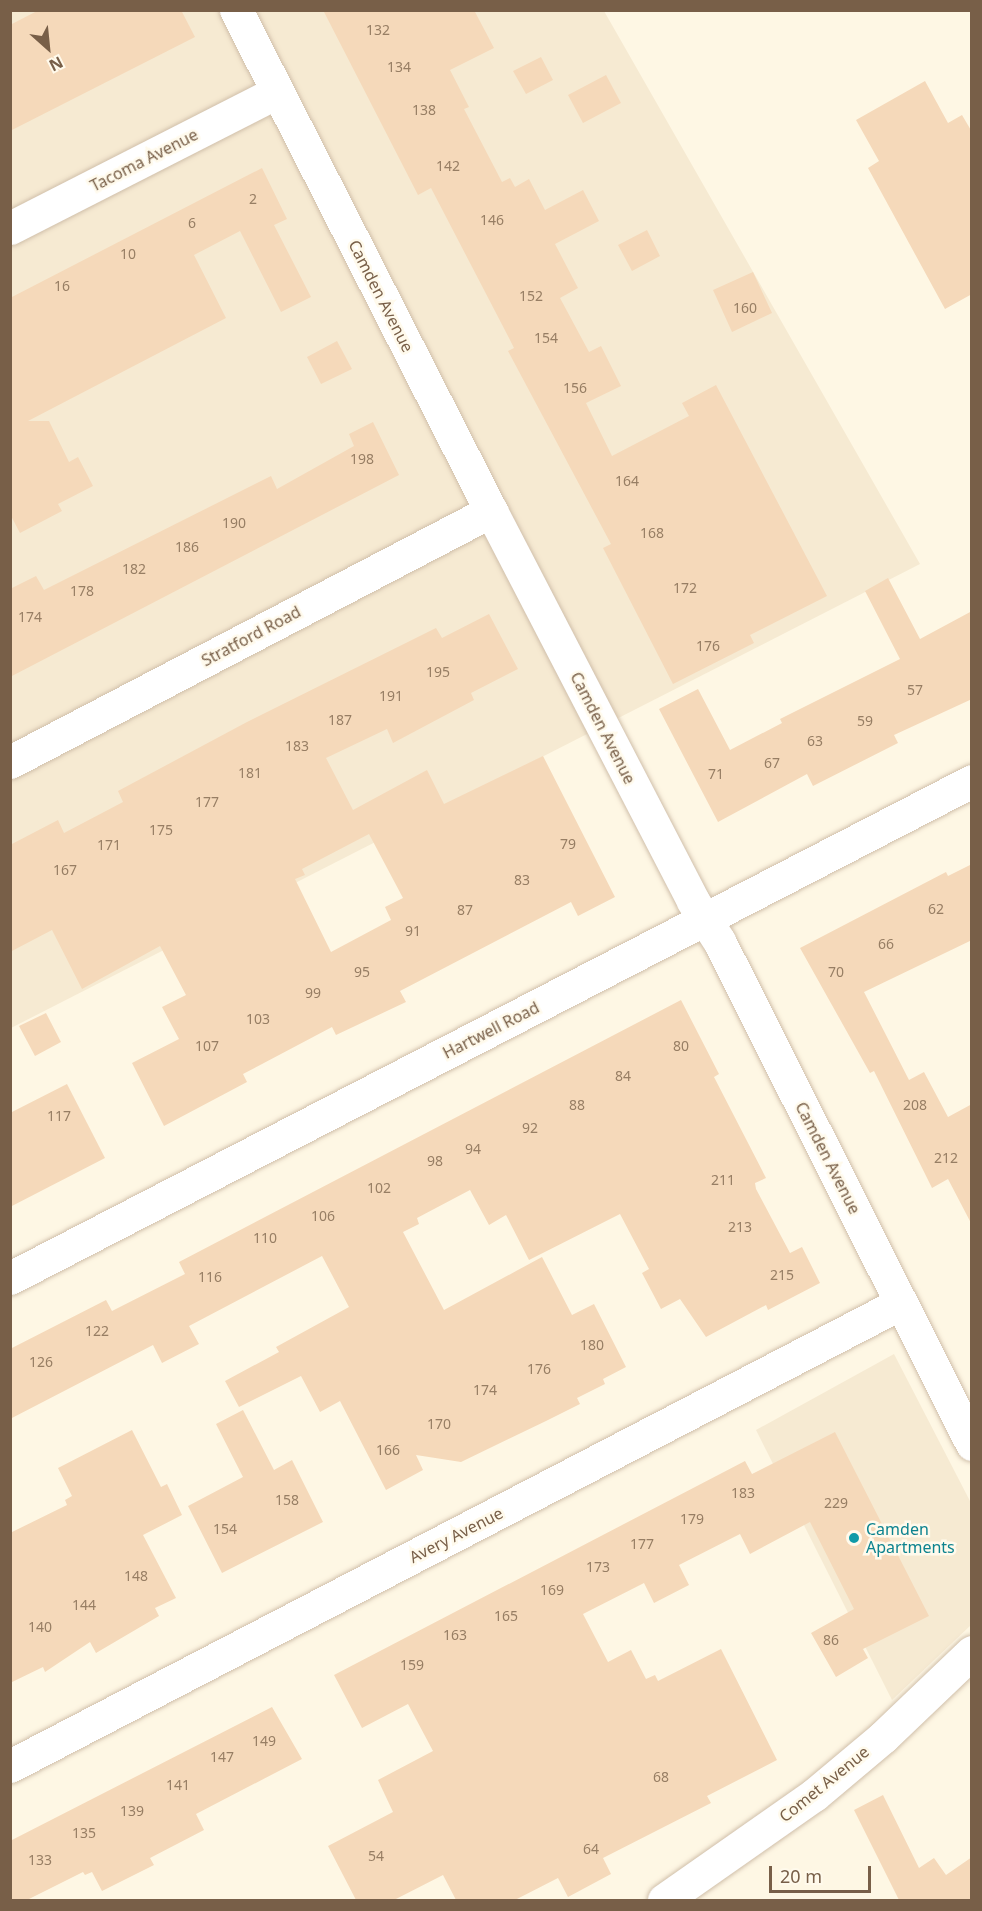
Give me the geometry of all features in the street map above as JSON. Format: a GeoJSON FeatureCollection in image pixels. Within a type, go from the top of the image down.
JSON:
{"type":"FeatureCollection","features":[{"type":"Feature","properties":{"kind":"street","name":"Camden Avenue"},"geometry":{"type":"LineString","coordinates":[[236,10],[490,511],[705,920],[972,1444]]}},
{"type":"Feature","properties":{"kind":"street","name":"Tacoma Avenue"},"geometry":{"type":"LineString","coordinates":[[10,228],[278,92]]}},
{"type":"Feature","properties":{"kind":"street","name":"Stratford Road"},"geometry":{"type":"LineString","coordinates":[[10,762],[490,511]]}},
{"type":"Feature","properties":{"kind":"street","name":"Hartwell Road"},"geometry":{"type":"LineString","coordinates":[[10,1278],[972,781]]}},
{"type":"Feature","properties":{"kind":"street","name":"Avery Avenue"},"geometry":{"type":"LineString","coordinates":[[10,1766],[901,1303]]}},
{"type":"Feature","properties":{"kind":"street","name":"Comet Avenue"},"geometry":{"type":"LineString","coordinates":[[664,1900],[814,1795],[884,1737],[972,1652]]}},
{"type":"Feature","properties":{"kind":"shaded area"},"geometry":{"type":"Polygon","coordinates":[[[11,11],[604,11],[920,564],[11,1028],[11,11]]]}},
{"type":"Feature","properties":{"kind":"shaded area","name":"Camden Apartments"},"geometry":{"type":"Polygon","coordinates":[[[894,1354],[971,1503],[971,1625],[892,1700],[756,1430],[894,1354]]]}},
{"type":"Feature","properties":{"kind":"building"},"geometry":{"type":"Polygon","coordinates":[[[39,10],[181,10],[195,37],[10,131],[10,25],[39,10]]]}},
{"type":"Feature","properties":{"kind":"building"},"geometry":{"type":"Polygon","coordinates":[[[323,10],[474,10],[494,48],[450,70],[469,107],[464,109],[502,182],[510,178],[515,187],[529,179],[545,210],[583,190],[599,221],[555,244],[578,288],[560,298],[589,352],[601,346],[621,386],[586,403],[612,456],[689,416],[682,403],[716,385],[827,596],[750,635],[754,643],[673,684],[603,548],[611,544],[508,351],[514,348],[509,338],[431,188],[418,195],[323,10]]]}},
{"type":"Feature","properties":{"kind":"building"},"geometry":{"type":"Polygon","coordinates":[[[541,57],[553,80],[526,94],[513,71],[541,57]]]}},
{"type":"Feature","properties":{"kind":"building"},"geometry":{"type":"Polygon","coordinates":[[[606,75],[621,103],[583,123],[568,95],[606,75]]]}},
{"type":"Feature","properties":{"kind":"building"},"geometry":{"type":"Polygon","coordinates":[[[925,81],[948,123],[962,115],[972,132],[972,294],[945,309],[868,168],[879,161],[856,120],[925,81]]]}},
{"type":"Feature","properties":{"kind":"building"},"geometry":{"type":"Polygon","coordinates":[[[262,168],[287,219],[274,225],[311,297],[281,312],[240,231],[194,255],[226,318],[28,421],[49,421],[69,462],[78,457],[93,486],[58,504],[62,511],[20,533],[10,514],[10,298],[262,168]]]}},
{"type":"Feature","properties":{"kind":"building"},"geometry":{"type":"Polygon","coordinates":[[[647,230],[660,256],[632,271],[618,245],[647,230]]]}},
{"type":"Feature","properties":{"kind":"building"},"geometry":{"type":"Polygon","coordinates":[[[753,272],[772,313],[732,332],[713,290],[753,272]]]}},
{"type":"Feature","properties":{"kind":"building"},"geometry":{"type":"Polygon","coordinates":[[[337,341],[352,369],[321,384],[307,357],[337,341]]]}},
{"type":"Feature","properties":{"kind":"building"},"geometry":{"type":"Polygon","coordinates":[[[373,422],[399,475],[10,677],[10,589],[36,576],[44,590],[271,476],[277,489],[354,446],[349,434],[373,422]]]}},
{"type":"Feature","properties":{"kind":"building"},"geometry":{"type":"Polygon","coordinates":[[[888,578],[920,639],[972,611],[972,699],[894,735],[898,743],[813,786],[807,774],[718,822],[659,709],[698,689],[730,750],[782,723],[780,719],[900,659],[865,591],[888,578]]]}},
{"type":"Feature","properties":{"kind":"building"},"geometry":{"type":"Polygon","coordinates":[[[489,614],[518,669],[471,693],[474,700],[393,743],[387,729],[326,758],[353,810],[427,770],[444,804],[543,756],[615,897],[578,916],[571,902],[400,991],[406,1002],[336,1035],[332,1027],[243,1074],[247,1082],[164,1126],[132,1063],[179,1039],[162,1007],[186,995],[160,946],[82,989],[52,930],[10,952],[10,845],[58,820],[64,833],[123,802],[118,791],[247,722],[436,628],[442,638],[489,614]],[[369,834],[302,869],[305,875],[295,879],[331,952],[391,920],[385,907],[403,898],[369,834]]]}},
{"type":"Feature","properties":{"kind":"building"},"geometry":{"type":"Polygon","coordinates":[[[972,864],[972,940],[864,992],[909,1080],[924,1072],[948,1117],[972,1104],[972,1225],[948,1179],[932,1188],[874,1071],[870,1073],[800,948],[946,872],[948,876],[972,864]]]}},
{"type":"Feature","properties":{"kind":"building"},"geometry":{"type":"Polygon","coordinates":[[[681,1000],[719,1074],[714,1077],[766,1178],[755,1183],[756,1189],[790,1253],[802,1247],[820,1283],[768,1310],[766,1305],[706,1337],[680,1299],[661,1309],[642,1273],[649,1269],[620,1214],[529,1260],[506,1215],[489,1225],[470,1190],[417,1218],[419,1224],[403,1232],[444,1310],[542,1257],[572,1315],[594,1304],[626,1367],[603,1379],[605,1384],[577,1398],[580,1404],[546,1421],[461,1462],[416,1455],[423,1470],[386,1490],[340,1401],[320,1412],[301,1376],[239,1407],[225,1381],[279,1352],[276,1347],[349,1307],[322,1256],[189,1326],[199,1344],[162,1363],[153,1345],[10,1419],[10,1349],[106,1300],[112,1311],[185,1274],[179,1262],[681,1000]]]}},
{"type":"Feature","properties":{"kind":"building"},"geometry":{"type":"Polygon","coordinates":[[[46,1013],[61,1042],[35,1056],[19,1026],[46,1013]]]}},
{"type":"Feature","properties":{"kind":"building"},"geometry":{"type":"Polygon","coordinates":[[[67,1084],[105,1158],[10,1207],[10,1113],[67,1084]]]}},
{"type":"Feature","properties":{"kind":"building"},"geometry":{"type":"Polygon","coordinates":[[[243,1410],[274,1470],[292,1460],[323,1522],[222,1573],[188,1506],[243,1477],[216,1424],[243,1410]]]}},
{"type":"Feature","properties":{"kind":"building"},"geometry":{"type":"Polygon","coordinates":[[[132,1430],[161,1487],[167,1484],[182,1515],[143,1535],[176,1598],[155,1608],[159,1616],[96,1653],[90,1642],[45,1672],[43,1667],[10,1683],[10,1533],[67,1505],[65,1500],[72,1496],[58,1468],[132,1430]]]}},
{"type":"Feature","properties":{"kind":"building"},"geometry":{"type":"Polygon","coordinates":[[[835,1432],[929,1616],[863,1649],[868,1658],[836,1677],[811,1633],[854,1609],[810,1522],[750,1554],[740,1534],[679,1565],[689,1585],[654,1603],[644,1583],[583,1614],[608,1662],[631,1650],[646,1679],[655,1675],[658,1681],[721,1649],[777,1760],[707,1796],[711,1803],[603,1858],[611,1874],[568,1897],[558,1878],[515,1900],[456,1900],[443,1875],[394,1900],[356,1900],[328,1846],[393,1812],[378,1780],[433,1751],[408,1704],[362,1728],[334,1675],[745,1461],[752,1474],[835,1432]]]}},
{"type":"Feature","properties":{"kind":"building"},"geometry":{"type":"Polygon","coordinates":[[[272,1707],[302,1759],[196,1814],[204,1830],[150,1858],[154,1865],[102,1891],[92,1872],[85,1875],[83,1872],[27,1900],[10,1900],[10,1841],[272,1707]]]}},
{"type":"Feature","properties":{"kind":"building"},"geometry":{"type":"Polygon","coordinates":[[[883,1795],[919,1868],[934,1858],[946,1875],[972,1857],[972,1900],[899,1900],[854,1810],[883,1795]]]}},
{"type":"Feature","properties":{"kind":"place","name":"Camden Apartments"},"geometry":{"type":"Point","coordinates":[854,1538]}}]}
